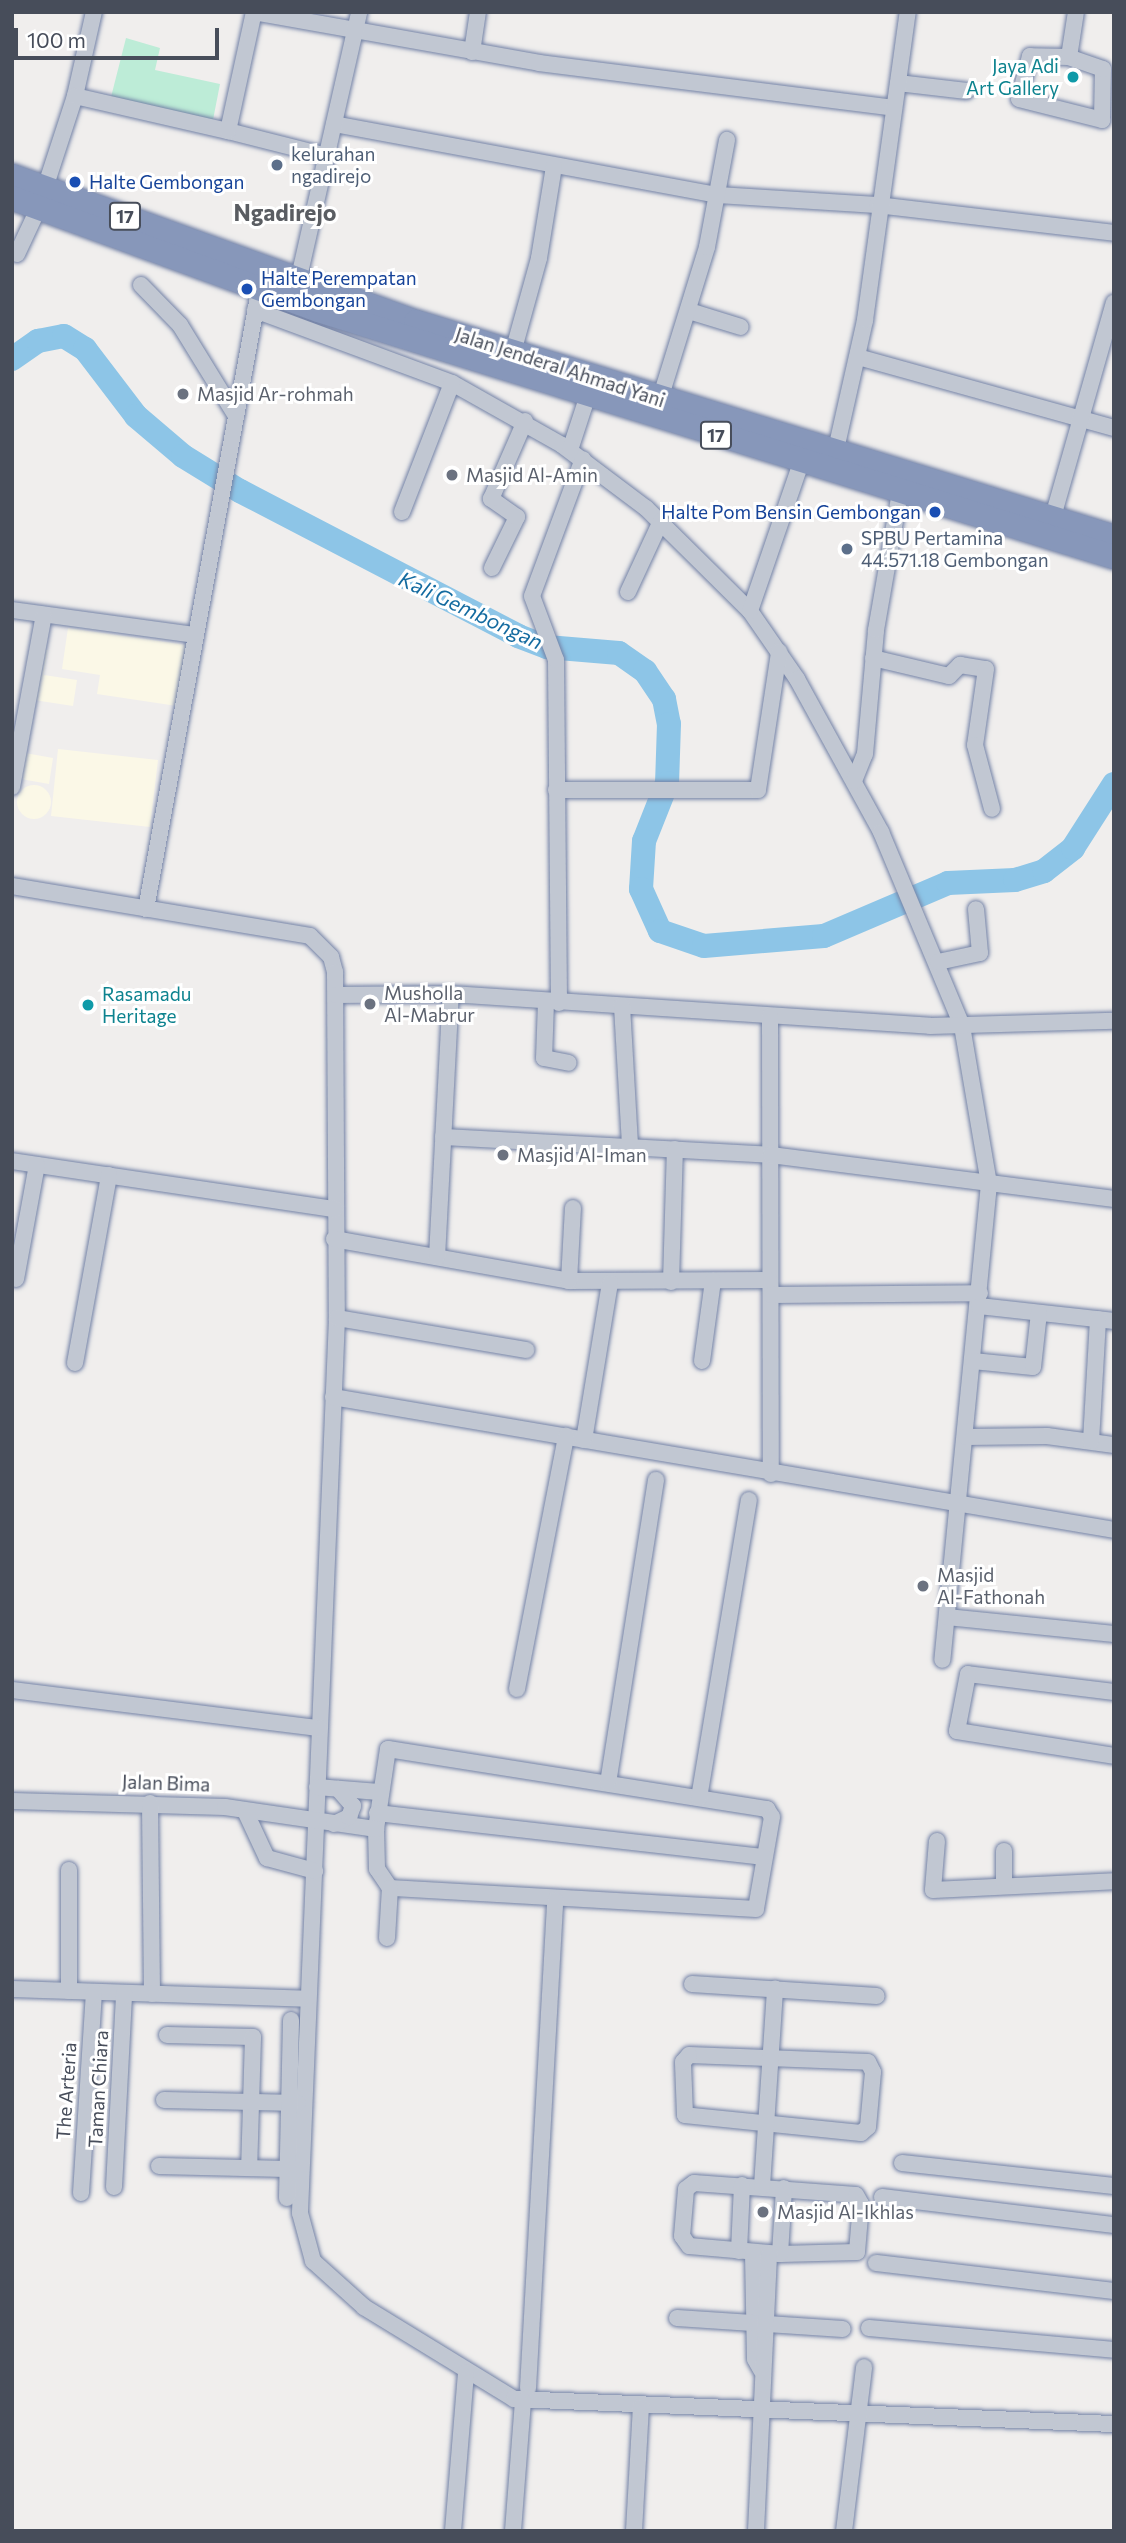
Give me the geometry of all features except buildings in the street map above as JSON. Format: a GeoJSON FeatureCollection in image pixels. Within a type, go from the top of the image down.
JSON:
{"type":"FeatureCollection","features":[{"type":"Feature","properties":{"kind":"highway","name":"Jalan Jenderal Ahmad Yani"},"geometry":{"type":"LineString","coordinates":[[12,176],[42,198],[261,288],[296,289],[513,352],[660,399],[804,452]]}},
{"type":"Feature","properties":{"kind":"highway","name":"Jalan Jenderal Ahmad Yani"},"geometry":{"type":"LineString","coordinates":[[12,198],[42,198]]}},
{"type":"Feature","properties":{"kind":"highway","name":"Jalan Jenderal Ahmad Yani"},"geometry":{"type":"LineString","coordinates":[[296,289],[588,395],[1114,537]]}},
{"type":"Feature","properties":{"kind":"highway","name":"Jalan Jenderal Ahmad Yani"},"geometry":{"type":"LineString","coordinates":[[833,461],[900,493],[1114,557]]}},
{"type":"Feature","properties":{"kind":"street"},"geometry":{"type":"LineString","coordinates":[[17,254],[42,198],[75,96],[94,12]]}},
{"type":"Feature","properties":{"kind":"street"},"geometry":{"type":"LineString","coordinates":[[296,289],[359,12]]}},
{"type":"Feature","properties":{"kind":"street"},"geometry":{"type":"LineString","coordinates":[[472,52],[478,12]]}},
{"type":"Feature","properties":{"kind":"street"},"geometry":{"type":"LineString","coordinates":[[833,461],[858,357],[908,12]]}},
{"type":"Feature","properties":{"kind":"street"},"geometry":{"type":"LineString","coordinates":[[1069,57],[1076,12]]}},
{"type":"Feature","properties":{"kind":"street"},"geometry":{"type":"LineString","coordinates":[[228,131],[253,14],[355,29],[472,52],[894,108]]}},
{"type":"Feature","properties":{"kind":"street"},"geometry":{"type":"LineString","coordinates":[[1030,56],[1069,57],[1103,69],[1102,120],[1019,99],[1030,56]]}},
{"type":"Feature","properties":{"kind":"street"},"geometry":{"type":"LineString","coordinates":[[898,83],[967,91]]}},
{"type":"Feature","properties":{"kind":"street"},"geometry":{"type":"LineString","coordinates":[[75,96],[327,156]]}},
{"type":"Feature","properties":{"kind":"street"},"geometry":{"type":"LineString","coordinates":[[334,124],[718,195],[882,206],[1114,233]]}},
{"type":"Feature","properties":{"kind":"street"},"geometry":{"type":"LineString","coordinates":[[660,399],[689,311],[718,195],[727,140]]}},
{"type":"Feature","properties":{"kind":"street"},"geometry":{"type":"LineString","coordinates":[[513,352],[539,258],[554,166]]}},
{"type":"Feature","properties":{"kind":"street"},"geometry":{"type":"LineString","coordinates":[[141,285],[180,325],[236,416]]}},
{"type":"Feature","properties":{"kind":"street"},"geometry":{"type":"LineString","coordinates":[[146,909],[261,288],[525,421],[576,455],[661,521],[750,611],[779,652],[854,781],[938,962],[962,1026],[989,1184],[961,1504],[942,1660]]}},
{"type":"Feature","properties":{"kind":"street"},"geometry":{"type":"LineString","coordinates":[[1052,520],[1077,421],[1114,303]]}},
{"type":"Feature","properties":{"kind":"street"},"geometry":{"type":"LineString","coordinates":[[689,311],[741,327]]}},
{"type":"Feature","properties":{"kind":"street"},"geometry":{"type":"LineString","coordinates":[[858,357],[1077,421],[1114,428]]}},
{"type":"Feature","properties":{"kind":"street"},"geometry":{"type":"LineString","coordinates":[[402,512],[452,383]]}},
{"type":"Feature","properties":{"kind":"street"},"geometry":{"type":"LineString","coordinates":[[569,1063],[545,1060],[552,1002],[556,660],[553,642],[534,609],[534,583],[576,455],[588,395]]}},
{"type":"Feature","properties":{"kind":"street"},"geometry":{"type":"LineString","coordinates":[[492,568],[517,517],[491,499],[525,421]]}},
{"type":"Feature","properties":{"kind":"street"},"geometry":{"type":"LineString","coordinates":[[750,611],[804,452]]}},
{"type":"Feature","properties":{"kind":"street"},"geometry":{"type":"LineString","coordinates":[[854,781],[865,754],[873,658],[900,493]]}},
{"type":"Feature","properties":{"kind":"street"},"geometry":{"type":"LineString","coordinates":[[628,592],[661,521]]}},
{"type":"Feature","properties":{"kind":"street"},"geometry":{"type":"LineString","coordinates":[[12,610],[195,635]]}},
{"type":"Feature","properties":{"kind":"street"},"geometry":{"type":"LineString","coordinates":[[12,787],[44,615]]}},
{"type":"Feature","properties":{"kind":"street"},"geometry":{"type":"LineString","coordinates":[[556,790],[753,793],[762,785],[779,652]]}},
{"type":"Feature","properties":{"kind":"street"},"geometry":{"type":"LineString","coordinates":[[873,658],[949,676],[960,665],[986,669],[975,745],[992,809]]}},
{"type":"Feature","properties":{"kind":"street"},"geometry":{"type":"LineString","coordinates":[[12,886],[310,936],[331,957],[336,995],[334,1239],[337,1318],[317,1787],[324,1823],[314,1871],[307,1999],[286,2198]]}},
{"type":"Feature","properties":{"kind":"street"},"geometry":{"type":"LineString","coordinates":[[938,962],[980,953],[976,909]]}},
{"type":"Feature","properties":{"kind":"street"},"geometry":{"type":"LineString","coordinates":[[336,995],[451,994],[962,1026],[1114,1021]]}},
{"type":"Feature","properties":{"kind":"street"},"geometry":{"type":"LineString","coordinates":[[437,1257],[451,994]]}},
{"type":"Feature","properties":{"kind":"street"},"geometry":{"type":"LineString","coordinates":[[622,1006],[630,1144]]}},
{"type":"Feature","properties":{"kind":"street"},"geometry":{"type":"LineString","coordinates":[[769,1016],[771,1474]]}},
{"type":"Feature","properties":{"kind":"street"},"geometry":{"type":"LineString","coordinates":[[443,1137],[630,1144],[771,1155],[1114,1199]]}},
{"type":"Feature","properties":{"kind":"street"},"geometry":{"type":"LineString","coordinates":[[671,1282],[675,1149]]}},
{"type":"Feature","properties":{"kind":"street"},"geometry":{"type":"LineString","coordinates":[[12,1161],[335,1209]]}},
{"type":"Feature","properties":{"kind":"street"},"geometry":{"type":"LineString","coordinates":[[16,1279],[37,1165]]}},
{"type":"Feature","properties":{"kind":"street"},"geometry":{"type":"LineString","coordinates":[[75,1363],[109,1175]]}},
{"type":"Feature","properties":{"kind":"street"},"geometry":{"type":"LineString","coordinates":[[569,1281],[573,1208]]}},
{"type":"Feature","properties":{"kind":"street"},"geometry":{"type":"LineString","coordinates":[[334,1239],[569,1281],[713,1281],[770,1288],[979,1300],[1039,1313],[1106,1320],[1091,1441]]}},
{"type":"Feature","properties":{"kind":"street"},"geometry":{"type":"LineString","coordinates":[[702,1361],[713,1281]]}},
{"type":"Feature","properties":{"kind":"street"},"geometry":{"type":"LineString","coordinates":[[584,1440],[610,1283]]}},
{"type":"Feature","properties":{"kind":"street"},"geometry":{"type":"LineString","coordinates":[[973,1361],[1033,1367],[1039,1313]]}},
{"type":"Feature","properties":{"kind":"street"},"geometry":{"type":"LineString","coordinates":[[337,1318],[526,1350]]}},
{"type":"Feature","properties":{"kind":"street"},"geometry":{"type":"LineString","coordinates":[[333,1397],[771,1474],[1114,1530]]}},
{"type":"Feature","properties":{"kind":"street"},"geometry":{"type":"LineString","coordinates":[[517,1689],[566,1436]]}},
{"type":"Feature","properties":{"kind":"street"},"geometry":{"type":"LineString","coordinates":[[966,1437],[1091,1441],[1114,1445]]}},
{"type":"Feature","properties":{"kind":"street"},"geometry":{"type":"LineString","coordinates":[[608,1783],[656,1480]]}},
{"type":"Feature","properties":{"kind":"street"},"geometry":{"type":"LineString","coordinates":[[699,1798],[749,1500]]}},
{"type":"Feature","properties":{"kind":"street"},"geometry":{"type":"LineString","coordinates":[[947,1617],[1114,1634]]}},
{"type":"Feature","properties":{"kind":"street"},"geometry":{"type":"LineString","coordinates":[[1114,1692],[968,1674],[957,1731],[1114,1756]]}},
{"type":"Feature","properties":{"kind":"street"},"geometry":{"type":"LineString","coordinates":[[12,1690],[319,1728]]}},
{"type":"Feature","properties":{"kind":"street"},"geometry":{"type":"LineString","coordinates":[[387,1938],[390,1888],[377,1869],[377,1821],[379,1792],[388,1749],[699,1798],[771,1813],[754,1911],[555,1901],[390,1888]]}},
{"type":"Feature","properties":{"kind":"street"},"geometry":{"type":"LineString","coordinates":[[317,1787],[379,1792]]}},
{"type":"Feature","properties":{"kind":"street"},"geometry":{"type":"LineString","coordinates":[[324,1823],[344,1821],[353,1806],[338,1789]]}},
{"type":"Feature","properties":{"kind":"street","name":"Jalan Bima"},"geometry":{"type":"LineString","coordinates":[[12,1801],[150,1802],[324,1823],[377,1821],[765,1857]]}},
{"type":"Feature","properties":{"kind":"street"},"geometry":{"type":"LineString","coordinates":[[150,1802],[152,1994]]}},
{"type":"Feature","properties":{"kind":"street"},"geometry":{"type":"LineString","coordinates":[[246,1813],[267,1858],[314,1871]]}},
{"type":"Feature","properties":{"kind":"street"},"geometry":{"type":"LineString","coordinates":[[937,1841],[933,1890],[1004,1884],[1114,1881]]}},
{"type":"Feature","properties":{"kind":"street"},"geometry":{"type":"LineString","coordinates":[[1004,1851],[1004,1884]]}},
{"type":"Feature","properties":{"kind":"street"},"geometry":{"type":"LineString","coordinates":[[69,1870],[69,1991]]}},
{"type":"Feature","properties":{"kind":"street"},"geometry":{"type":"LineString","coordinates":[[513,2531],[525,2394],[555,1901]]}},
{"type":"Feature","properties":{"kind":"street"},"geometry":{"type":"LineString","coordinates":[[692,1984],[877,1996]]}},
{"type":"Feature","properties":{"kind":"street"},"geometry":{"type":"LineString","coordinates":[[762,2186],[767,2056],[775,1988]]}},
{"type":"Feature","properties":{"kind":"street"},"geometry":{"type":"LineString","coordinates":[[12,1989],[307,1999]]}},
{"type":"Feature","properties":{"kind":"street","name":"The Arteria"},"geometry":{"type":"LineString","coordinates":[[81,2193],[94,1992]]}},
{"type":"Feature","properties":{"kind":"street","name":"Taman Chiara"},"geometry":{"type":"LineString","coordinates":[[114,2187],[124,1993]]}},
{"type":"Feature","properties":{"kind":"street"},"geometry":{"type":"LineString","coordinates":[[291,2020],[300,2213],[313,2261],[348,2296],[466,2373],[525,2394],[640,2407],[761,2409],[1114,2424]]}},
{"type":"Feature","properties":{"kind":"street"},"geometry":{"type":"LineString","coordinates":[[167,2035],[253,2037],[249,2168]]}},
{"type":"Feature","properties":{"kind":"street"},"geometry":{"type":"LineString","coordinates":[[689,2055],[767,2056],[868,2062],[873,2072],[864,2132],[685,2115],[682,2086],[689,2055]]}},
{"type":"Feature","properties":{"kind":"street"},"geometry":{"type":"LineString","coordinates":[[164,2100],[296,2103]]}},
{"type":"Feature","properties":{"kind":"street"},"geometry":{"type":"LineString","coordinates":[[902,2163],[1114,2186]]}},
{"type":"Feature","properties":{"kind":"street"},"geometry":{"type":"LineString","coordinates":[[159,2166],[287,2169]]}},
{"type":"Feature","properties":{"kind":"street"},"geometry":{"type":"LineString","coordinates":[[689,2184],[762,2186],[860,2198],[859,2244],[849,2256],[760,2253],[689,2246],[682,2236],[689,2184]]}},
{"type":"Feature","properties":{"kind":"street"},"geometry":{"type":"LineString","coordinates":[[742,2185],[760,2253],[761,2409],[756,2531]]}},
{"type":"Feature","properties":{"kind":"street"},"geometry":{"type":"LineString","coordinates":[[760,2253],[784,2188]]}},
{"type":"Feature","properties":{"kind":"street"},"geometry":{"type":"LineString","coordinates":[[882,2197],[1114,2225]]}},
{"type":"Feature","properties":{"kind":"street"},"geometry":{"type":"LineString","coordinates":[[876,2263],[1114,2291]]}},
{"type":"Feature","properties":{"kind":"street"},"geometry":{"type":"LineString","coordinates":[[677,2318],[843,2329]]}},
{"type":"Feature","properties":{"kind":"street"},"geometry":{"type":"LineString","coordinates":[[869,2328],[1114,2350]]}},
{"type":"Feature","properties":{"kind":"street"},"geometry":{"type":"LineString","coordinates":[[844,2531],[864,2367]]}},
{"type":"Feature","properties":{"kind":"street"},"geometry":{"type":"LineString","coordinates":[[453,2531],[466,2373]]}},
{"type":"Feature","properties":{"kind":"street"},"geometry":{"type":"LineString","coordinates":[[634,2531],[640,2407]]}},
{"type":"Feature","properties":{"kind":"shaded area"},"geometry":{"type":"Polygon","coordinates":[[[68,628],[187,645],[177,706],[97,694],[100,675],[62,669],[68,628]]]}},
{"type":"Feature","properties":{"kind":"shaded area"},"geometry":{"type":"Polygon","coordinates":[[[42,649],[48,650],[44,675],[77,680],[73,706],[34,700],[42,649]]]}},
{"type":"Feature","properties":{"kind":"shaded area"},"geometry":{"type":"Polygon","coordinates":[[[58,749],[158,760],[150,827],[51,816],[58,749]]]}},
{"type":"Feature","properties":{"kind":"shaded area"},"geometry":{"type":"Polygon","coordinates":[[[25,753],[53,758],[49,784],[21,779],[25,753]]]}},
{"type":"Feature","properties":{"kind":"shaded area"},"geometry":{"type":"Polygon","coordinates":[[[34,785],[46,790],[51,802],[46,814],[34,819],[22,814],[17,802],[22,790],[34,785]]]}},
{"type":"Feature","properties":{"kind":"green space"},"geometry":{"type":"Polygon","coordinates":[[[126,38],[160,48],[155,70],[220,84],[212,125],[110,101],[126,38]]]}},
{"type":"Feature","properties":{"kind":"waterway","name":"Kali Gembongan"},"geometry":{"type":"LineString","coordinates":[[12,359],[38,341],[64,336],[85,349],[136,416],[183,456],[240,491],[518,636],[547,647],[619,653],[645,671],[664,699],[669,724],[667,783],[644,841],[641,889],[660,931],[704,946],[824,936],[948,883],[1015,880],[1044,871],[1073,848],[1114,784]]}},
{"type":"Feature","properties":{"kind":"place","name":"Jaya Adi Art Gallery"},"geometry":{"type":"Point","coordinates":[1073,77]}},
{"type":"Feature","properties":{"kind":"place","name":"kelurahan ngadirejo"},"geometry":{"type":"Point","coordinates":[277,165]}},
{"type":"Feature","properties":{"kind":"place","name":"Halte Gembongan"},"geometry":{"type":"Point","coordinates":[75,182]}},
{"type":"Feature","properties":{"kind":"place","name":"Halte Perempatan Gembongan"},"geometry":{"type":"Point","coordinates":[247,289]}},
{"type":"Feature","properties":{"kind":"place","name":"Masjid Ar-rohmah"},"geometry":{"type":"Point","coordinates":[183,394]}},
{"type":"Feature","properties":{"kind":"place","name":"Masjid Al-Amin"},"geometry":{"type":"Point","coordinates":[452,475]}},
{"type":"Feature","properties":{"kind":"place","name":"Halte Pom Bensin Gembongan"},"geometry":{"type":"Point","coordinates":[935,512]}},
{"type":"Feature","properties":{"kind":"place","name":"SPBU Pertamina 44.571.18 Gembongan"},"geometry":{"type":"Point","coordinates":[847,549]}},
{"type":"Feature","properties":{"kind":"place","name":"Musholla Al-Mabrur"},"geometry":{"type":"Point","coordinates":[370,1004]}},
{"type":"Feature","properties":{"kind":"place","name":"Rasamadu Heritage"},"geometry":{"type":"Point","coordinates":[88,1005]}},
{"type":"Feature","properties":{"kind":"place","name":"Masjid Al-Iman"},"geometry":{"type":"Point","coordinates":[503,1155]}},
{"type":"Feature","properties":{"kind":"place","name":"Masjid Al-Fathonah"},"geometry":{"type":"Point","coordinates":[923,1586]}},
{"type":"Feature","properties":{"kind":"place","name":"Masjid Al-Ikhlas"},"geometry":{"type":"Point","coordinates":[763,2212]}},
{"type":"Feature","properties":{"kind":"district","name":"Ngadirejo"},"geometry":{"type":"Point","coordinates":[285,212]}}]}
